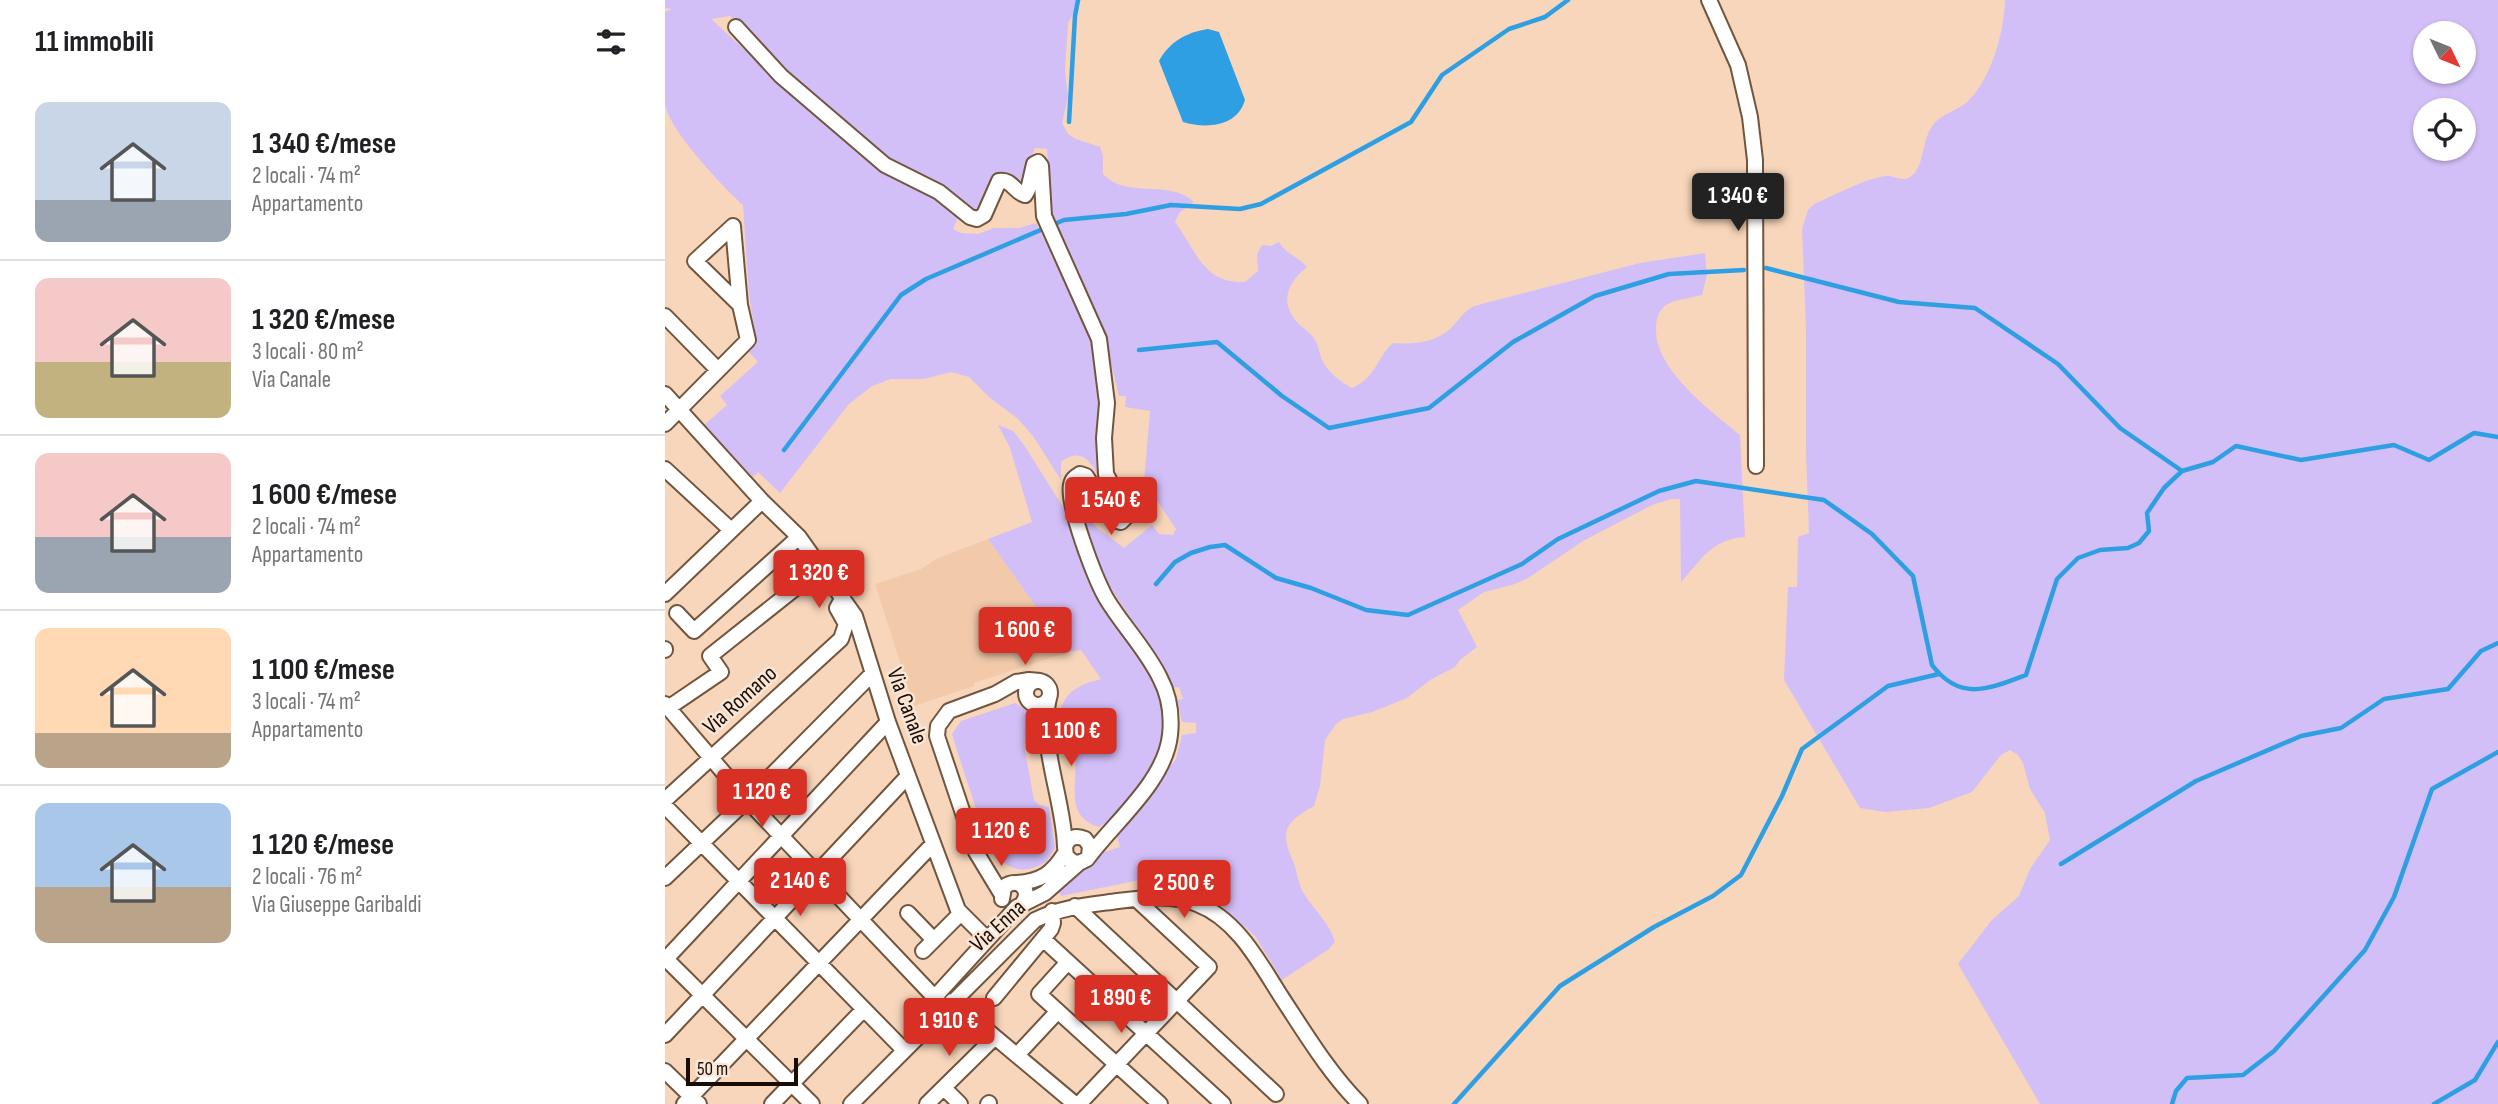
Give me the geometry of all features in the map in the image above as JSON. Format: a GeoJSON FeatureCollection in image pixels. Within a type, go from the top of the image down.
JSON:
{"type":"FeatureCollection","features":[{"type":"Feature","properties":{"kind":"street"},"geometry":{"type":"LineString","coordinates":[[1709,0],[1738,65],[1750,117],[1755,160],[1756,466]]}},
{"type":"Feature","properties":{"kind":"street"},"geometry":{"type":"LineString","coordinates":[[736,27],[781,76],[885,165],[939,192],[969,217],[977,219],[984,215],[999,180],[1010,183],[1025,195],[1034,164],[1038,162],[1041,166],[1044,216],[1098,338],[1107,403],[1104,438],[1106,474],[1126,517],[1121,522],[1114,520],[1086,476],[1080,474],[1074,477],[1070,485],[1074,511],[1105,597],[1160,677],[1171,718],[1167,752],[1161,766],[1113,827],[1084,860],[1045,893],[1019,906],[1009,906],[976,852],[941,749],[937,726],[949,711],[995,694],[1016,682],[1040,681],[1049,687],[1037,699]]}},
{"type":"Feature","properties":{"kind":"street"},"geometry":{"type":"LineString","coordinates":[[665,424],[748,340],[740,305],[733,226],[695,261],[740,305]]}},
{"type":"Feature","properties":{"kind":"street"},"geometry":{"type":"LineString","coordinates":[[665,316],[718,370]]}},
{"type":"Feature","properties":{"kind":"street","name":"Via Canale"},"geometry":{"type":"LineString","coordinates":[[665,394],[762,501],[799,537],[823,567],[855,616],[871,675],[958,910],[987,939]]}},
{"type":"Feature","properties":{"kind":"street"},"geometry":{"type":"LineString","coordinates":[[665,469],[731,530]]}},
{"type":"Feature","properties":{"kind":"street"},"geometry":{"type":"LineString","coordinates":[[665,594],[762,501]]}},
{"type":"Feature","properties":{"kind":"street"},"geometry":{"type":"LineString","coordinates":[[677,613],[694,631],[799,537]]}},
{"type":"Feature","properties":{"kind":"street"},"geometry":{"type":"LineString","coordinates":[[823,567],[710,656],[721,672],[666,706],[747,800],[860,921],[943,1002],[995,1037],[1077,1104],[1209,967],[1136,899]]}},
{"type":"Feature","properties":{"kind":"street","name":"Via Romano"},"geometry":{"type":"LineString","coordinates":[[665,800],[844,634],[846,624],[837,608],[843,597]]}},
{"type":"Feature","properties":{"kind":"street"},"geometry":{"type":"LineString","coordinates":[[665,878],[871,675]]}},
{"type":"Feature","properties":{"kind":"street"},"geometry":{"type":"LineString","coordinates":[[995,694],[1037,699]]}},
{"type":"Feature","properties":{"kind":"street"},"geometry":{"type":"LineString","coordinates":[[1037,699],[1046,725],[1063,818],[1065,850],[1070,861],[1084,860]]}},
{"type":"Feature","properties":{"kind":"street"},"geometry":{"type":"LineString","coordinates":[[812,1104],[665,959],[888,722]]}},
{"type":"Feature","properties":{"kind":"street"},"geometry":{"type":"LineString","coordinates":[[665,1035],[908,776]]}},
{"type":"Feature","properties":{"kind":"street"},"geometry":{"type":"LineString","coordinates":[[665,806],[904,1050]]}},
{"type":"Feature","properties":{"kind":"street"},"geometry":{"type":"LineString","coordinates":[[1063,818],[1090,846],[1084,860]]}},
{"type":"Feature","properties":{"kind":"street"},"geometry":{"type":"LineString","coordinates":[[987,939],[1004,887],[1014,882],[1034,881],[1044,877],[1052,872],[1070,839],[1104,833],[1113,827]]}},
{"type":"Feature","properties":{"kind":"street"},"geometry":{"type":"LineString","coordinates":[[665,1071],[691,1102],[746,1039],[933,844]]}},
{"type":"Feature","properties":{"kind":"street"},"geometry":{"type":"LineString","coordinates":[[851,1104],[904,1050],[943,1002],[987,939],[1025,900],[1026,892],[1022,885],[983,864]]}},
{"type":"Feature","properties":{"kind":"street","name":"Via Enna"},"geometry":{"type":"LineString","coordinates":[[943,1002],[1023,930],[1052,911],[1136,899],[1170,898],[1196,904],[1217,914],[1241,936],[1307,1036],[1347,1091],[1360,1104]]}},
{"type":"Feature","properties":{"kind":"street"},"geometry":{"type":"LineString","coordinates":[[1075,906],[1276,1094]]}},
{"type":"Feature","properties":{"kind":"street"},"geometry":{"type":"LineString","coordinates":[[994,998],[1043,939],[1053,923],[1052,911]]}},
{"type":"Feature","properties":{"kind":"street"},"geometry":{"type":"LineString","coordinates":[[908,912],[935,940]]}},
{"type":"Feature","properties":{"kind":"street"},"geometry":{"type":"LineString","coordinates":[[923,951],[961,913]]}},
{"type":"Feature","properties":{"kind":"street"},"geometry":{"type":"LineString","coordinates":[[1043,939],[1223,1104]]}},
{"type":"Feature","properties":{"kind":"street"},"geometry":{"type":"LineString","coordinates":[[1068,962],[1039,994],[1160,1104]]}},
{"type":"Feature","properties":{"kind":"street"},"geometry":{"type":"LineString","coordinates":[[772,1104],[864,1009]]}},
{"type":"Feature","properties":{"kind":"street"},"geometry":{"type":"LineString","coordinates":[[1017,1055],[1058,1011]]}},
{"type":"Feature","properties":{"kind":"street"},"geometry":{"type":"LineString","coordinates":[[927,1104],[995,1037]]}},
{"type":"Feature","properties":{"kind":"street"},"geometry":{"type":"LineString","coordinates":[[944,1088],[960,1104]]}},
{"type":"Feature","properties":{"kind":"shaded area"},"geometry":{"type":"Polygon","coordinates":[[[665,0],[1081,0],[1068,23],[1065,70],[1068,97],[1062,123],[1068,134],[1100,147],[1103,174],[1113,182],[1136,188],[1173,191],[1194,202],[1179,213],[1175,222],[1202,263],[1219,277],[1245,282],[1258,271],[1257,254],[1262,245],[1271,246],[1279,242],[1286,251],[1304,263],[1307,267],[1295,279],[1288,293],[1291,315],[1315,340],[1329,370],[1352,388],[1366,379],[1393,343],[1415,343],[1436,338],[1449,330],[1474,306],[1640,263],[1705,253],[1707,275],[1702,295],[1674,301],[1663,307],[1656,322],[1658,344],[1674,374],[1740,435],[1745,537],[1716,546],[1681,582],[1680,499],[1652,505],[1583,541],[1528,578],[1484,592],[1458,610],[1477,647],[1455,667],[1430,680],[1407,698],[1372,712],[1343,719],[1336,724],[1325,740],[1320,786],[1314,806],[1291,822],[1286,834],[1286,842],[1301,888],[1335,942],[1329,949],[1282,980],[1255,936],[1208,894],[1180,883],[1145,879],[1061,896],[1059,891],[1095,855],[1120,847],[1116,832],[1176,759],[1182,735],[1196,733],[1196,723],[1182,722],[1177,700],[1183,699],[1179,687],[1172,688],[1162,666],[1103,576],[1079,514],[1081,509],[1096,527],[1124,548],[1152,525],[1159,534],[1173,535],[1176,529],[1144,481],[1150,411],[1125,407],[1126,396],[1119,396],[1103,331],[1050,214],[1047,149],[1035,148],[1022,187],[1004,175],[992,177],[982,210],[974,214],[874,150],[784,72],[730,16],[711,19],[854,149],[894,178],[940,200],[959,215],[953,229],[961,233],[978,234],[994,228],[1019,228],[1036,223],[1083,318],[1097,366],[1098,476],[1088,460],[1073,456],[1061,462],[1061,480],[1033,436],[1018,419],[989,397],[969,377],[951,372],[924,379],[891,379],[872,386],[849,404],[780,493],[758,472],[753,477],[704,425],[727,405],[720,396],[758,362],[749,352],[757,343],[749,295],[743,205],[710,172],[686,142],[668,115],[665,104],[665,12],[672,9],[665,8],[665,0]]]}},
{"type":"Feature","properties":{"kind":"shaded area"},"geometry":{"type":"Polygon","coordinates":[[[2005,0],[2498,0],[2498,1104],[2040,1104],[1958,964],[1991,921],[2019,896],[2030,869],[2050,840],[2045,813],[2030,789],[2023,763],[2018,755],[2010,750],[2001,755],[1972,792],[1929,808],[1885,812],[1860,808],[1784,680],[1788,587],[1797,587],[1798,537],[1809,533],[1802,229],[1808,210],[1814,204],[1866,181],[1887,176],[1907,179],[1915,173],[1931,128],[1939,119],[1969,100],[1977,90],[1990,67],[1999,40],[2005,0]]]}},
{"type":"Feature","properties":{"kind":"shaded area"},"geometry":{"type":"Polygon","coordinates":[[[998,425],[1013,431],[1065,510],[1100,601],[1152,678],[1163,705],[1166,722],[1158,760],[1125,807],[1099,827],[1081,816],[1077,808],[1075,758],[1058,722],[1062,706],[1069,694],[1080,686],[1101,679],[1081,650],[1068,652],[988,539],[1032,522],[1010,448],[998,425]]]}},
{"type":"Feature","properties":{"kind":"shaded area"},"geometry":{"type":"Polygon","coordinates":[[[988,539],[1068,652],[914,706],[875,584],[921,569],[936,559],[988,539]]]}},
{"type":"Feature","properties":{"kind":"shaded area"},"geometry":{"type":"Polygon","coordinates":[[[1015,703],[1028,711],[1032,732],[1024,745],[1034,800],[1039,805],[1049,807],[1055,848],[1046,862],[1029,869],[1015,869],[1004,863],[987,839],[952,734],[961,721],[1015,703]]]}},
{"type":"Feature","properties":{"kind":"water"},"geometry":{"type":"Polygon","coordinates":[[[1208,29],[1219,32],[1245,100],[1241,109],[1228,121],[1211,125],[1192,124],[1183,122],[1159,61],[1179,39],[1208,29]]]}},
{"type":"Feature","properties":{"kind":"waterway"},"geometry":{"type":"LineString","coordinates":[[1069,122],[1078,0]]}},
{"type":"Feature","properties":{"kind":"waterway"},"geometry":{"type":"LineString","coordinates":[[784,450],[901,295],[926,279],[1064,220],[1126,214],[1171,205],[1240,209],[1261,204],[1411,122],[1442,75],[1509,29],[1545,17],[1568,0]]}},
{"type":"Feature","properties":{"kind":"waterway"},"geometry":{"type":"LineString","coordinates":[[1766,268],[1899,302],[1975,308],[2058,364],[2120,428],[2182,471]]}},
{"type":"Feature","properties":{"kind":"waterway"},"geometry":{"type":"LineString","coordinates":[[1139,350],[1217,342],[1282,396],[1329,428],[1429,408],[1513,342],[1595,296],[1669,274],[1744,270]]}},
{"type":"Feature","properties":{"kind":"waterway"},"geometry":{"type":"LineString","coordinates":[[1156,584],[1175,562],[1191,553],[1225,545],[1276,578],[1311,588],[1366,610],[1408,615],[1522,564],[1558,539],[1659,491],[1696,481],[1824,500],[1872,534],[1913,576],[1932,665],[1953,684],[1964,688],[1987,688],[2026,675],[2057,579],[2078,558],[2100,550],[2128,548],[2139,543],[2149,531],[2147,513],[2164,488],[2182,471],[2213,462],[2236,446],[2301,460],[2394,445],[2429,460],[2474,433],[2498,437]]}},
{"type":"Feature","properties":{"kind":"waterway"},"geometry":{"type":"LineString","coordinates":[[2061,864],[2196,781],[2301,736],[2341,728],[2384,699],[2448,689],[2481,651],[2498,643]]}},
{"type":"Feature","properties":{"kind":"waterway"},"geometry":{"type":"LineString","coordinates":[[1454,1104],[1560,986],[1654,927],[1713,896],[1741,875],[1782,796],[1802,749],[1888,686],[1939,674]]}},
{"type":"Feature","properties":{"kind":"waterway"},"geometry":{"type":"LineString","coordinates":[[2172,1104],[2176,1091],[2187,1078],[2243,1075],[2274,1051],[2365,950],[2394,897],[2432,789],[2498,752]]}},
{"type":"Feature","properties":{"kind":"waterway"},"geometry":{"type":"LineString","coordinates":[[2434,1104],[2475,1080],[2498,1042]]}}]}
